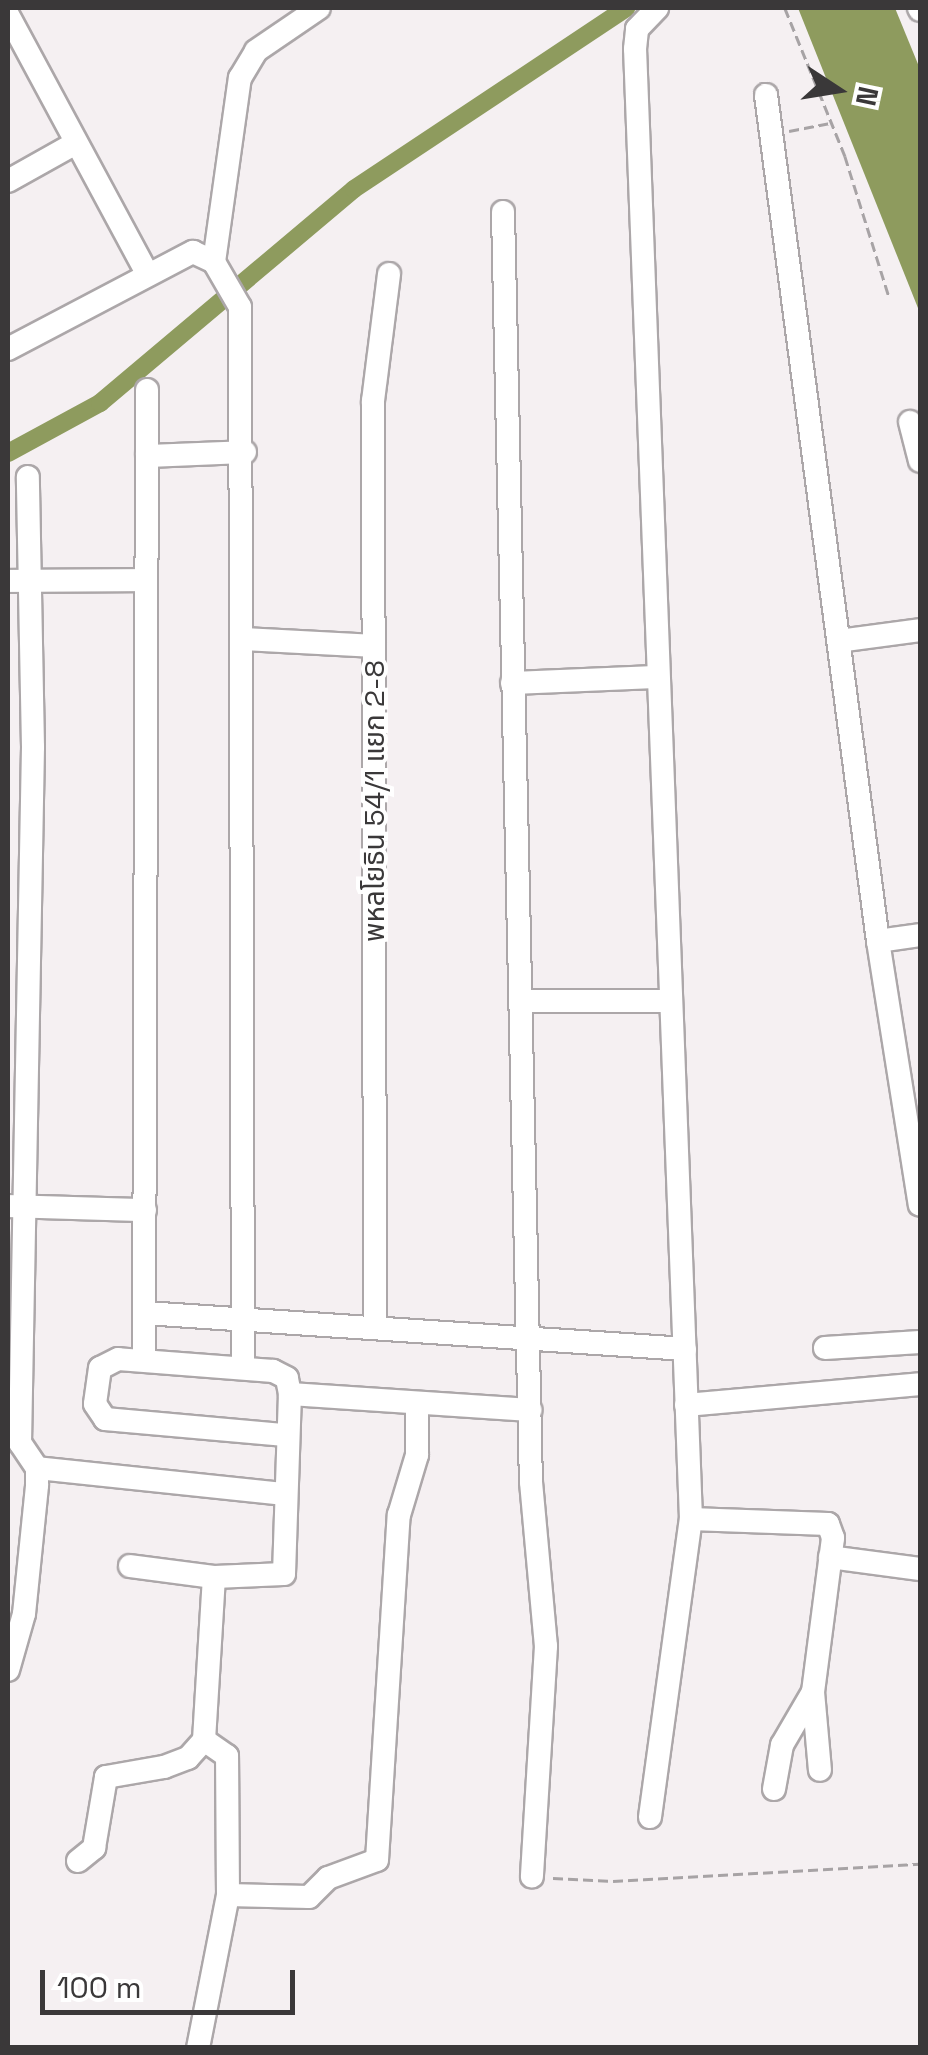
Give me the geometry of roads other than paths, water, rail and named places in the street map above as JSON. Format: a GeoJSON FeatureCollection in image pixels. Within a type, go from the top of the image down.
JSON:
{"type":"FeatureCollection","features":[{"type":"Feature","properties":{"kind":"street"},"geometry":{"type":"LineString","coordinates":[[220,270],[240,78],[256,51],[319,8]]}},
{"type":"Feature","properties":{"kind":"street"},"geometry":{"type":"LineString","coordinates":[[650,1818],[691,1518],[634,50],[637,29],[657,8]]}},
{"type":"Feature","properties":{"kind":"street"},"geometry":{"type":"LineString","coordinates":[[8,15],[148,276]]}},
{"type":"Feature","properties":{"kind":"street"},"geometry":{"type":"LineString","coordinates":[[766,95],[878,941],[920,1205]]}},
{"type":"Feature","properties":{"kind":"street"},"geometry":{"type":"LineString","coordinates":[[8,181],[76,143]]}},
{"type":"Feature","properties":{"kind":"street"},"geometry":{"type":"LineString","coordinates":[[503,212],[530,1410],[546,1646],[532,1877]]}},
{"type":"Feature","properties":{"kind":"street"},"geometry":{"type":"LineString","coordinates":[[8,348],[193,252],[220,270],[240,308],[245,639],[243,1368]]}},
{"type":"Feature","properties":{"kind":"street","name":"พหลโยธิน 54/1 แยก 2-8"},"geometry":{"type":"LineString","coordinates":[[375,1328],[373,401],[389,274]]}},
{"type":"Feature","properties":{"kind":"street"},"geometry":{"type":"LineString","coordinates":[[144,1360],[147,390]]}},
{"type":"Feature","properties":{"kind":"street"},"geometry":{"type":"LineString","coordinates":[[910,422],[920,461]]}},
{"type":"Feature","properties":{"kind":"street"},"geometry":{"type":"LineString","coordinates":[[147,456],[244,452]]}},
{"type":"Feature","properties":{"kind":"street"},"geometry":{"type":"LineString","coordinates":[[8,1670],[18,1572],[36,1468],[20,1444],[16,1206],[19,581],[28,477]]}},
{"type":"Feature","properties":{"kind":"street"},"geometry":{"type":"LineString","coordinates":[[19,581],[146,580]]}},
{"type":"Feature","properties":{"kind":"street"},"geometry":{"type":"LineString","coordinates":[[839,641],[920,630]]}},
{"type":"Feature","properties":{"kind":"street"},"geometry":{"type":"LineString","coordinates":[[245,639],[374,646]]}},
{"type":"Feature","properties":{"kind":"street"},"geometry":{"type":"LineString","coordinates":[[512,683],[656,678]]}},
{"type":"Feature","properties":{"kind":"street"},"geometry":{"type":"LineString","coordinates":[[878,941],[920,935]]}},
{"type":"Feature","properties":{"kind":"street"},"geometry":{"type":"LineString","coordinates":[[520,1000],[670,1001]]}},
{"type":"Feature","properties":{"kind":"street"},"geometry":{"type":"LineString","coordinates":[[16,1206],[144,1210]]}},
{"type":"Feature","properties":{"kind":"street"},"geometry":{"type":"LineString","coordinates":[[144,1313],[685,1349]]}},
{"type":"Feature","properties":{"kind":"street"},"geometry":{"type":"LineString","coordinates":[[824,1348],[920,1342]]}},
{"type":"Feature","properties":{"kind":"street"},"geometry":{"type":"LineString","coordinates":[[130,1566],[214,1577],[284,1574],[285,1436],[290,1394],[282,1374],[144,1360],[102,1362],[95,1404],[100,1416],[285,1436]]}},
{"type":"Feature","properties":{"kind":"street"},"geometry":{"type":"LineString","coordinates":[[686,1405],[920,1384]]}},
{"type":"Feature","properties":{"kind":"street"},"geometry":{"type":"LineString","coordinates":[[290,1394],[530,1410]]}},
{"type":"Feature","properties":{"kind":"street"},"geometry":{"type":"LineString","coordinates":[[228,1895],[310,1897],[328,1878],[377,1860],[399,1515],[417,1455],[417,1404]]}},
{"type":"Feature","properties":{"kind":"street"},"geometry":{"type":"LineString","coordinates":[[36,1468],[284,1494]]}},
{"type":"Feature","properties":{"kind":"street"},"geometry":{"type":"LineString","coordinates":[[691,1518],[813,1519],[828,1524],[830,1557],[814,1692],[820,1770]]}},
{"type":"Feature","properties":{"kind":"street"},"geometry":{"type":"LineString","coordinates":[[830,1557],[920,1569]]}},
{"type":"Feature","properties":{"kind":"street"},"geometry":{"type":"LineString","coordinates":[[78,1861],[94,1848],[106,1777],[164,1767],[188,1758],[204,1740],[214,1577]]}},
{"type":"Feature","properties":{"kind":"street"},"geometry":{"type":"LineString","coordinates":[[774,1790],[782,1745],[814,1692]]}},
{"type":"Feature","properties":{"kind":"street"},"geometry":{"type":"LineString","coordinates":[[198,2048],[228,1895],[228,1756],[204,1740]]}},
{"type":"Feature","properties":{"kind":"waterway"},"geometry":{"type":"LineString","coordinates":[[8,453],[100,403],[354,189],[626,8]]}}]}
